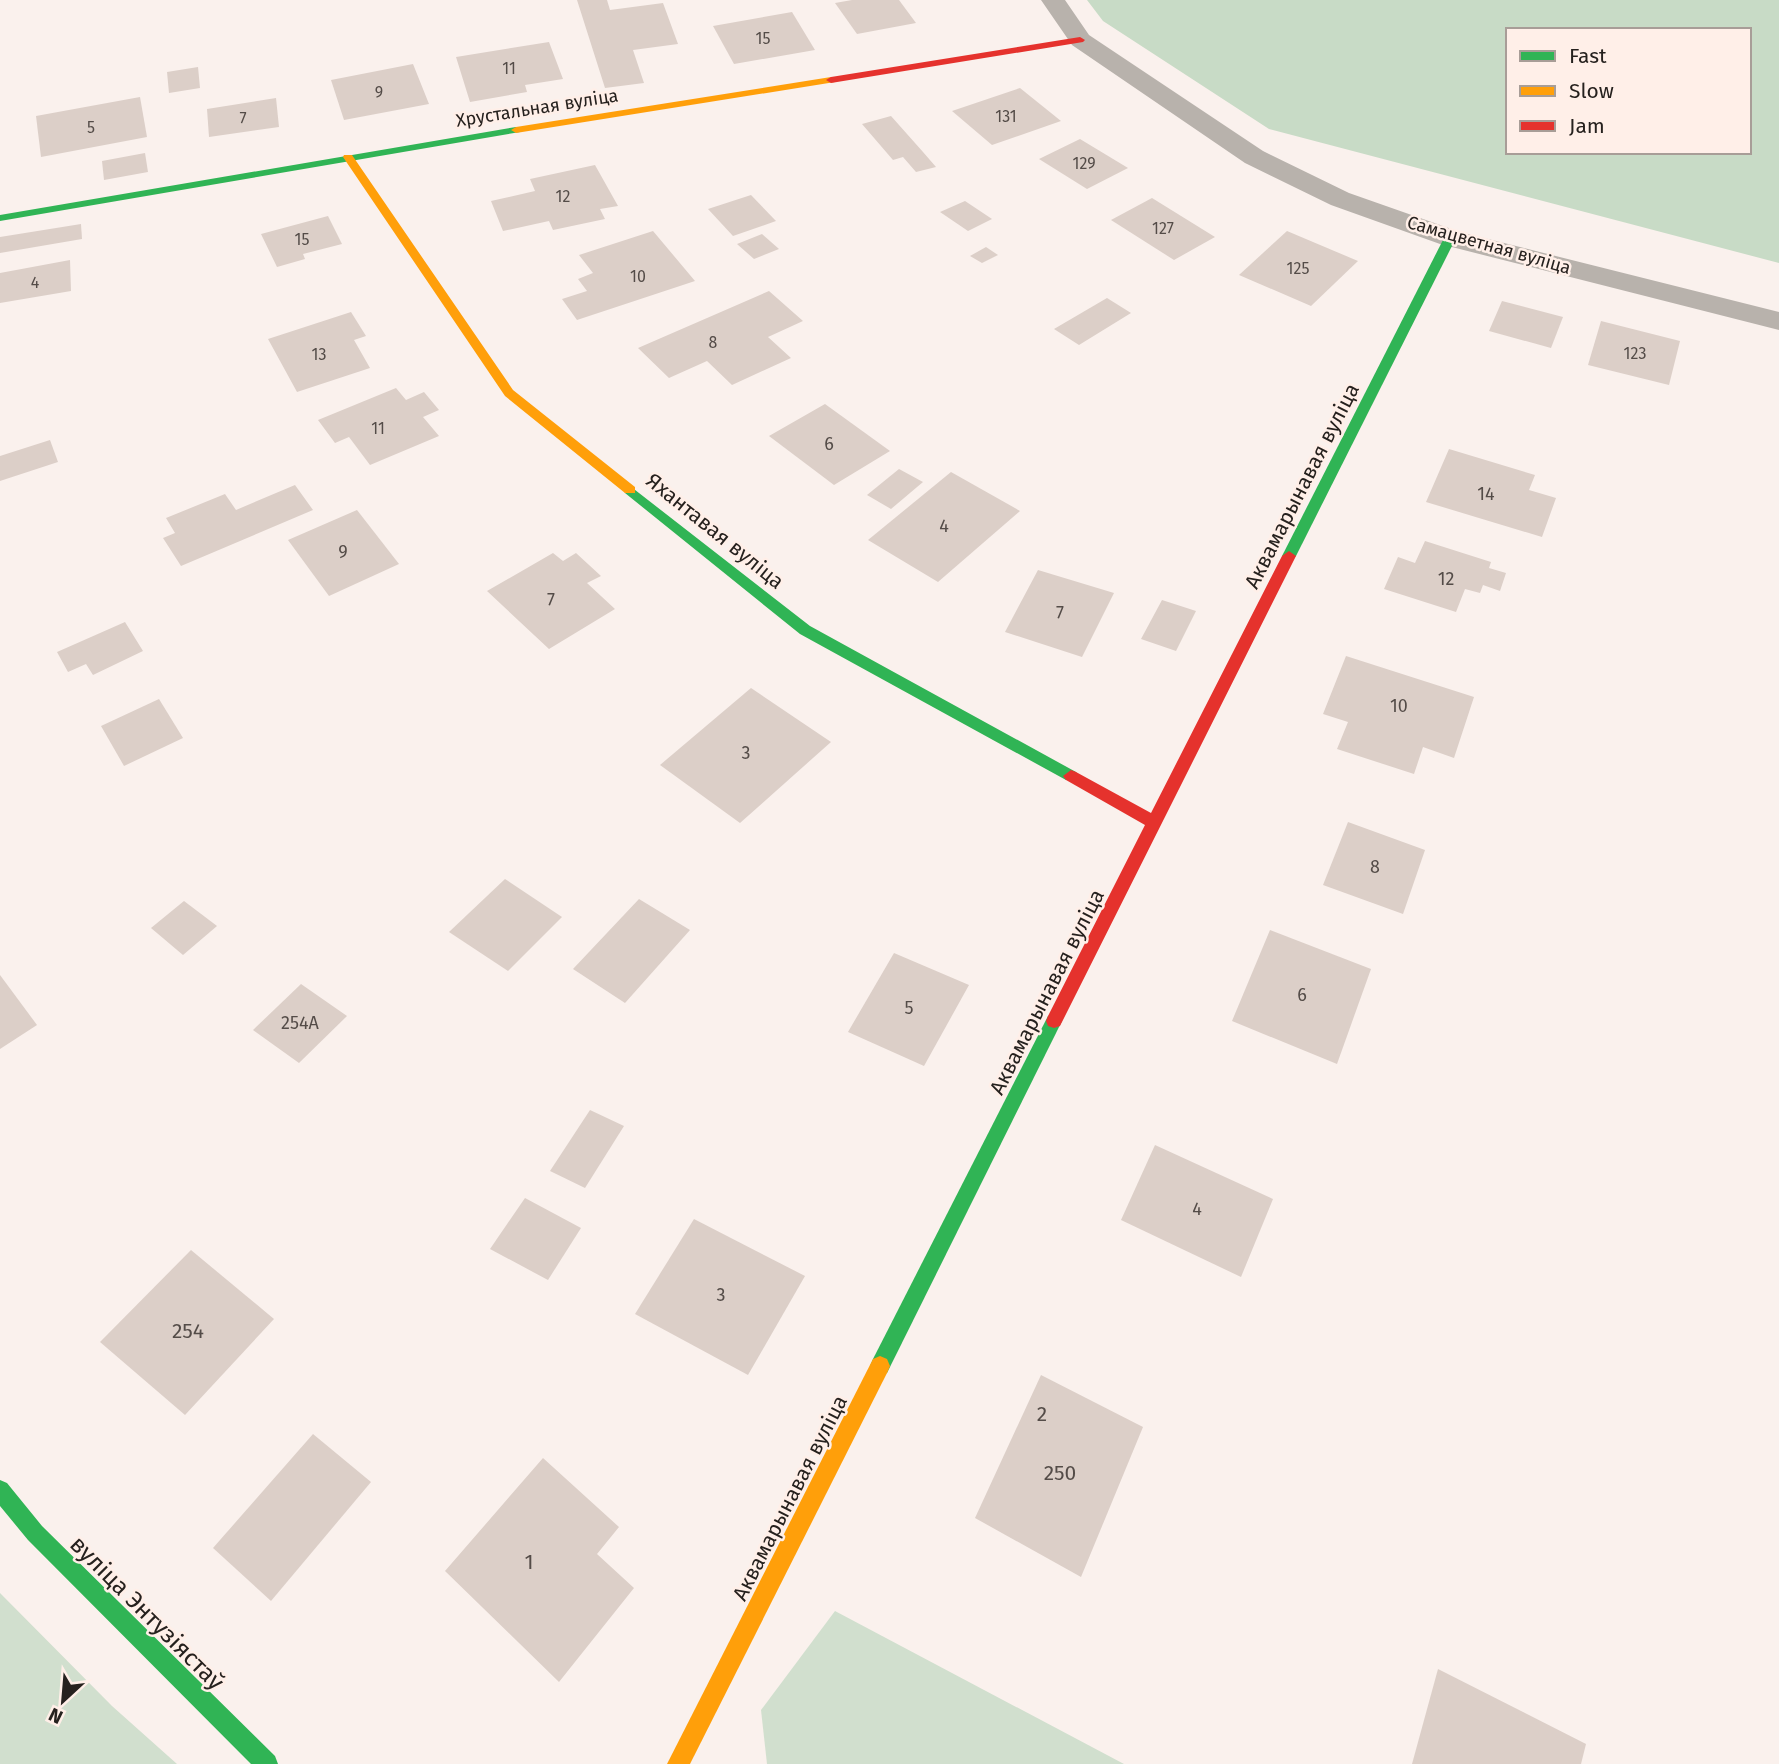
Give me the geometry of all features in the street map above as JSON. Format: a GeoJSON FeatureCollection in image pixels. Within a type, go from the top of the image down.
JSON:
{"type":"FeatureCollection","features":[{"type":"Feature","properties":{"kind":"street","name":"Самацветная вуліца"},"geometry":{"type":"LineString","coordinates":[[1053,0],[1080,40],[1254,157],[1340,199],[1450,238],[1779,321]]}},
{"type":"Feature","properties":{"kind":"street","name":"Хрустальная вуліца"},"geometry":{"type":"LineString","coordinates":[[0,218],[348,158],[1080,40]]}},
{"type":"Feature","properties":{"kind":"street","name":"Яхантавая вуліца"},"geometry":{"type":"LineString","coordinates":[[348,158],[509,393],[804,630],[1156,823]]}},
{"type":"Feature","properties":{"kind":"street","name":"Аквамарынавая вуліца"},"geometry":{"type":"LineString","coordinates":[[678,1764],[1450,238]]}},
{"type":"Feature","properties":{"kind":"street","name":"вуліца Энтузіястаў"},"geometry":{"type":"LineString","coordinates":[[0,1490],[35,1533],[267,1764]]}},
{"type":"Feature","properties":{"kind":"green space"},"geometry":{"type":"Polygon","coordinates":[[[1087,0],[1779,0],[1779,263],[1269,129],[1103,21],[1087,0]]]}},
{"type":"Feature","properties":{"kind":"green space"},"geometry":{"type":"Polygon","coordinates":[[[0,1593],[112,1706],[177,1764],[0,1764],[0,1593]]]}},
{"type":"Feature","properties":{"kind":"green space"},"geometry":{"type":"Polygon","coordinates":[[[835,1611],[1124,1764],[767,1764],[761,1710],[835,1611]]]}},
{"type":"Feature","properties":{"kind":"building"},"geometry":{"type":"Polygon","coordinates":[[[577,0],[607,0],[610,10],[663,3],[678,44],[633,50],[644,83],[605,88],[577,0]]]}},
{"type":"Feature","properties":{"kind":"building"},"geometry":{"type":"Polygon","coordinates":[[[852,0],[899,0],[916,23],[857,34],[835,3],[852,0]]]}},
{"type":"Feature","properties":{"kind":"building"},"geometry":{"type":"Polygon","coordinates":[[[792,12],[815,50],[734,64],[713,26],[792,12]]]}},
{"type":"Feature","properties":{"kind":"building"},"geometry":{"type":"Polygon","coordinates":[[[549,42],[563,79],[525,85],[527,92],[470,102],[456,57],[549,42]]]}},
{"type":"Feature","properties":{"kind":"building"},"geometry":{"type":"Polygon","coordinates":[[[413,64],[429,104],[344,120],[331,80],[413,64]]]}},
{"type":"Feature","properties":{"kind":"building"},"geometry":{"type":"Polygon","coordinates":[[[198,67],[200,88],[169,93],[167,72],[198,67]]]}},
{"type":"Feature","properties":{"kind":"building"},"geometry":{"type":"Polygon","coordinates":[[[1020,88],[1061,121],[992,145],[952,111],[1020,88]]]}},
{"type":"Feature","properties":{"kind":"building"},"geometry":{"type":"Polygon","coordinates":[[[140,97],[147,137],[41,157],[36,116],[140,97]]]}},
{"type":"Feature","properties":{"kind":"building"},"geometry":{"type":"Polygon","coordinates":[[[276,98],[279,127],[209,137],[207,109],[276,98]]]}},
{"type":"Feature","properties":{"kind":"building"},"geometry":{"type":"Polygon","coordinates":[[[891,116],[936,167],[916,172],[903,157],[893,160],[862,124],[891,116]]]}},
{"type":"Feature","properties":{"kind":"building"},"geometry":{"type":"Polygon","coordinates":[[[1080,139],[1128,168],[1087,189],[1039,159],[1080,139]]]}},
{"type":"Feature","properties":{"kind":"building"},"geometry":{"type":"Polygon","coordinates":[[[145,153],[148,172],[104,180],[102,161],[145,153]]]}},
{"type":"Feature","properties":{"kind":"building"},"geometry":{"type":"Polygon","coordinates":[[[595,165],[618,206],[600,209],[605,219],[553,230],[549,221],[503,231],[491,201],[535,191],[530,179],[595,165]]]}},
{"type":"Feature","properties":{"kind":"building"},"geometry":{"type":"Polygon","coordinates":[[[751,195],[776,221],[733,236],[708,209],[751,195]]]}},
{"type":"Feature","properties":{"kind":"building"},"geometry":{"type":"Polygon","coordinates":[[[1152,198],[1215,237],[1174,260],[1111,220],[1152,198]]]}},
{"type":"Feature","properties":{"kind":"building"},"geometry":{"type":"Polygon","coordinates":[[[965,201],[992,219],[968,231],[940,212],[965,201]]]}},
{"type":"Feature","properties":{"kind":"building"},"geometry":{"type":"Polygon","coordinates":[[[328,216],[342,244],[303,254],[305,259],[277,267],[261,234],[328,216]]]}},
{"type":"Feature","properties":{"kind":"building"},"geometry":{"type":"Polygon","coordinates":[[[81,224],[82,239],[0,253],[0,237],[81,224]]]}},
{"type":"Feature","properties":{"kind":"building"},"geometry":{"type":"Polygon","coordinates":[[[653,231],[695,281],[577,320],[562,299],[587,291],[578,279],[593,273],[579,255],[653,231]]]}},
{"type":"Feature","properties":{"kind":"building"},"geometry":{"type":"Polygon","coordinates":[[[1287,231],[1358,261],[1311,306],[1239,275],[1287,231]]]}},
{"type":"Feature","properties":{"kind":"building"},"geometry":{"type":"Polygon","coordinates":[[[762,234],[779,249],[754,259],[737,244],[762,234]]]}},
{"type":"Feature","properties":{"kind":"building"},"geometry":{"type":"Polygon","coordinates":[[[986,247],[998,255],[982,263],[970,256],[986,247]]]}},
{"type":"Feature","properties":{"kind":"building"},"geometry":{"type":"Polygon","coordinates":[[[70,260],[71,291],[0,303],[0,273],[70,260]]]}},
{"type":"Feature","properties":{"kind":"building"},"geometry":{"type":"Polygon","coordinates":[[[769,291],[803,321],[768,337],[791,358],[732,385],[707,361],[669,378],[638,348],[769,291]]]}},
{"type":"Feature","properties":{"kind":"building"},"geometry":{"type":"Polygon","coordinates":[[[1107,298],[1131,313],[1079,345],[1054,329],[1107,298]]]}},
{"type":"Feature","properties":{"kind":"building"},"geometry":{"type":"Polygon","coordinates":[[[1502,301],[1563,317],[1551,348],[1489,331],[1502,301]]]}},
{"type":"Feature","properties":{"kind":"building"},"geometry":{"type":"Polygon","coordinates":[[[351,312],[366,336],[354,340],[370,368],[297,392],[268,339],[351,312]]]}},
{"type":"Feature","properties":{"kind":"building"},"geometry":{"type":"Polygon","coordinates":[[[1601,321],[1680,341],[1669,385],[1588,365],[1601,321]]]}},
{"type":"Feature","properties":{"kind":"building"},"geometry":{"type":"Polygon","coordinates":[[[396,388],[406,400],[424,392],[439,410],[423,417],[439,436],[370,465],[349,437],[335,443],[318,420],[396,388]]]}},
{"type":"Feature","properties":{"kind":"building"},"geometry":{"type":"Polygon","coordinates":[[[825,404],[890,451],[834,485],[769,436],[825,404]]]}},
{"type":"Feature","properties":{"kind":"building"},"geometry":{"type":"Polygon","coordinates":[[[50,440],[58,462],[0,481],[0,456],[50,440]]]}},
{"type":"Feature","properties":{"kind":"building"},"geometry":{"type":"Polygon","coordinates":[[[1449,449],[1535,475],[1529,490],[1556,498],[1542,537],[1426,502],[1449,449]]]}},
{"type":"Feature","properties":{"kind":"building"},"geometry":{"type":"Polygon","coordinates":[[[899,469],[923,482],[891,509],[867,495],[899,469]]]}},
{"type":"Feature","properties":{"kind":"building"},"geometry":{"type":"Polygon","coordinates":[[[951,472],[1020,511],[938,582],[868,540],[951,472]]]}},
{"type":"Feature","properties":{"kind":"building"},"geometry":{"type":"Polygon","coordinates":[[[295,485],[313,510],[181,566],[163,538],[175,533],[166,518],[225,494],[236,510],[295,485]]]}},
{"type":"Feature","properties":{"kind":"building"},"geometry":{"type":"Polygon","coordinates":[[[357,510],[399,564],[329,596],[288,540],[357,510]]]}},
{"type":"Feature","properties":{"kind":"building"},"geometry":{"type":"Polygon","coordinates":[[[1425,541],[1491,562],[1489,568],[1506,573],[1500,591],[1483,585],[1480,593],[1465,589],[1456,612],[1384,589],[1398,557],[1415,563],[1425,541]]]}},
{"type":"Feature","properties":{"kind":"building"},"geometry":{"type":"Polygon","coordinates":[[[553,553],[563,561],[576,553],[601,576],[587,583],[615,609],[549,649],[487,591],[553,553]]]}},
{"type":"Feature","properties":{"kind":"building"},"geometry":{"type":"Polygon","coordinates":[[[1038,570],[1114,593],[1082,657],[1005,632],[1038,570]]]}},
{"type":"Feature","properties":{"kind":"building"},"geometry":{"type":"Polygon","coordinates":[[[1162,600],[1196,611],[1176,651],[1141,639],[1162,600]]]}},
{"type":"Feature","properties":{"kind":"building"},"geometry":{"type":"Polygon","coordinates":[[[125,622],[143,651],[93,675],[86,664],[68,672],[57,652],[125,622]]]}},
{"type":"Feature","properties":{"kind":"building"},"geometry":{"type":"Polygon","coordinates":[[[1346,656],[1474,697],[1454,758],[1423,747],[1414,774],[1337,749],[1348,722],[1323,714],[1346,656]]]}},
{"type":"Feature","properties":{"kind":"building"},"geometry":{"type":"Polygon","coordinates":[[[751,688],[831,742],[740,823],[660,765],[751,688]]]}},
{"type":"Feature","properties":{"kind":"building"},"geometry":{"type":"Polygon","coordinates":[[[159,699],[183,738],[124,766],[101,726],[159,699]]]}},
{"type":"Feature","properties":{"kind":"building"},"geometry":{"type":"Polygon","coordinates":[[[1348,822],[1425,850],[1403,914],[1323,885],[1348,822]]]}},
{"type":"Feature","properties":{"kind":"building"},"geometry":{"type":"Polygon","coordinates":[[[505,879],[562,917],[508,971],[449,932],[505,879]]]}},
{"type":"Feature","properties":{"kind":"building"},"geometry":{"type":"Polygon","coordinates":[[[639,899],[690,930],[625,1003],[573,969],[639,899]]]}},
{"type":"Feature","properties":{"kind":"building"},"geometry":{"type":"Polygon","coordinates":[[[184,901],[217,926],[183,955],[151,928],[184,901]]]}},
{"type":"Feature","properties":{"kind":"building"},"geometry":{"type":"Polygon","coordinates":[[[1270,930],[1371,969],[1337,1064],[1232,1021],[1270,930]]]}},
{"type":"Feature","properties":{"kind":"building"},"geometry":{"type":"Polygon","coordinates":[[[894,953],[969,985],[924,1066],[848,1032],[894,953]]]}},
{"type":"Feature","properties":{"kind":"building"},"geometry":{"type":"Polygon","coordinates":[[[0,975],[37,1025],[0,1049],[0,975]]]}},
{"type":"Feature","properties":{"kind":"building"},"geometry":{"type":"Polygon","coordinates":[[[301,984],[347,1016],[299,1063],[253,1030],[301,984]]]}},
{"type":"Feature","properties":{"kind":"building"},"geometry":{"type":"Polygon","coordinates":[[[590,1110],[624,1126],[585,1188],[550,1171],[590,1110]]]}},
{"type":"Feature","properties":{"kind":"building"},"geometry":{"type":"Polygon","coordinates":[[[1155,1145],[1273,1199],[1241,1277],[1121,1220],[1155,1145]]]}},
{"type":"Feature","properties":{"kind":"building"},"geometry":{"type":"Polygon","coordinates":[[[525,1198],[581,1228],[548,1280],[490,1249],[525,1198]]]}},
{"type":"Feature","properties":{"kind":"building"},"geometry":{"type":"Polygon","coordinates":[[[694,1219],[805,1276],[748,1375],[635,1314],[694,1219]]]}},
{"type":"Feature","properties":{"kind":"building"},"geometry":{"type":"Polygon","coordinates":[[[191,1250],[274,1319],[185,1415],[100,1342],[191,1250]]]}},
{"type":"Feature","properties":{"kind":"building"},"geometry":{"type":"Polygon","coordinates":[[[1041,1375],[1143,1427],[1081,1577],[975,1518],[1041,1375]]]}},
{"type":"Feature","properties":{"kind":"building"},"geometry":{"type":"Polygon","coordinates":[[[313,1434],[371,1482],[271,1601],[213,1548],[313,1434]]]}},
{"type":"Feature","properties":{"kind":"building"},"geometry":{"type":"Polygon","coordinates":[[[543,1458],[619,1527],[597,1554],[634,1588],[559,1682],[445,1571],[543,1458]]]}},
{"type":"Feature","properties":{"kind":"building"},"geometry":{"type":"Polygon","coordinates":[[[1438,1669],[1586,1744],[1581,1764],[1412,1764],[1438,1669]]]}},
{"type":"Feature","properties":{"kind":"traffic: fast"},"geometry":{"type":"LineString","coordinates":[[0,218],[516,130]]}},
{"type":"Feature","properties":{"kind":"traffic: fast"},"geometry":{"type":"LineString","coordinates":[[1289,556],[1450,238]]}},
{"type":"Feature","properties":{"kind":"traffic: fast"},"geometry":{"type":"LineString","coordinates":[[630,490],[805,630],[1071,776]]}},
{"type":"Feature","properties":{"kind":"traffic: fast"},"geometry":{"type":"LineString","coordinates":[[880,1366],[1054,1021]]}},
{"type":"Feature","properties":{"kind":"traffic: fast"},"geometry":{"type":"LineString","coordinates":[[0,1490],[35,1533],[267,1764]]}},
{"type":"Feature","properties":{"kind":"traffic: slow"},"geometry":{"type":"LineString","coordinates":[[516,130],[831,80]]}},
{"type":"Feature","properties":{"kind":"traffic: slow"},"geometry":{"type":"LineString","coordinates":[[348,157],[509,393],[630,490]]}},
{"type":"Feature","properties":{"kind":"traffic: slow"},"geometry":{"type":"LineString","coordinates":[[678,1764],[880,1366]]}},
{"type":"Feature","properties":{"kind":"traffic: jam"},"geometry":{"type":"LineString","coordinates":[[831,80],[1080,40]]}},
{"type":"Feature","properties":{"kind":"traffic: jam"},"geometry":{"type":"LineString","coordinates":[[1054,1021],[1289,556]]}},
{"type":"Feature","properties":{"kind":"traffic: jam"},"geometry":{"type":"LineString","coordinates":[[1071,776],[1156,823]]}}]}
